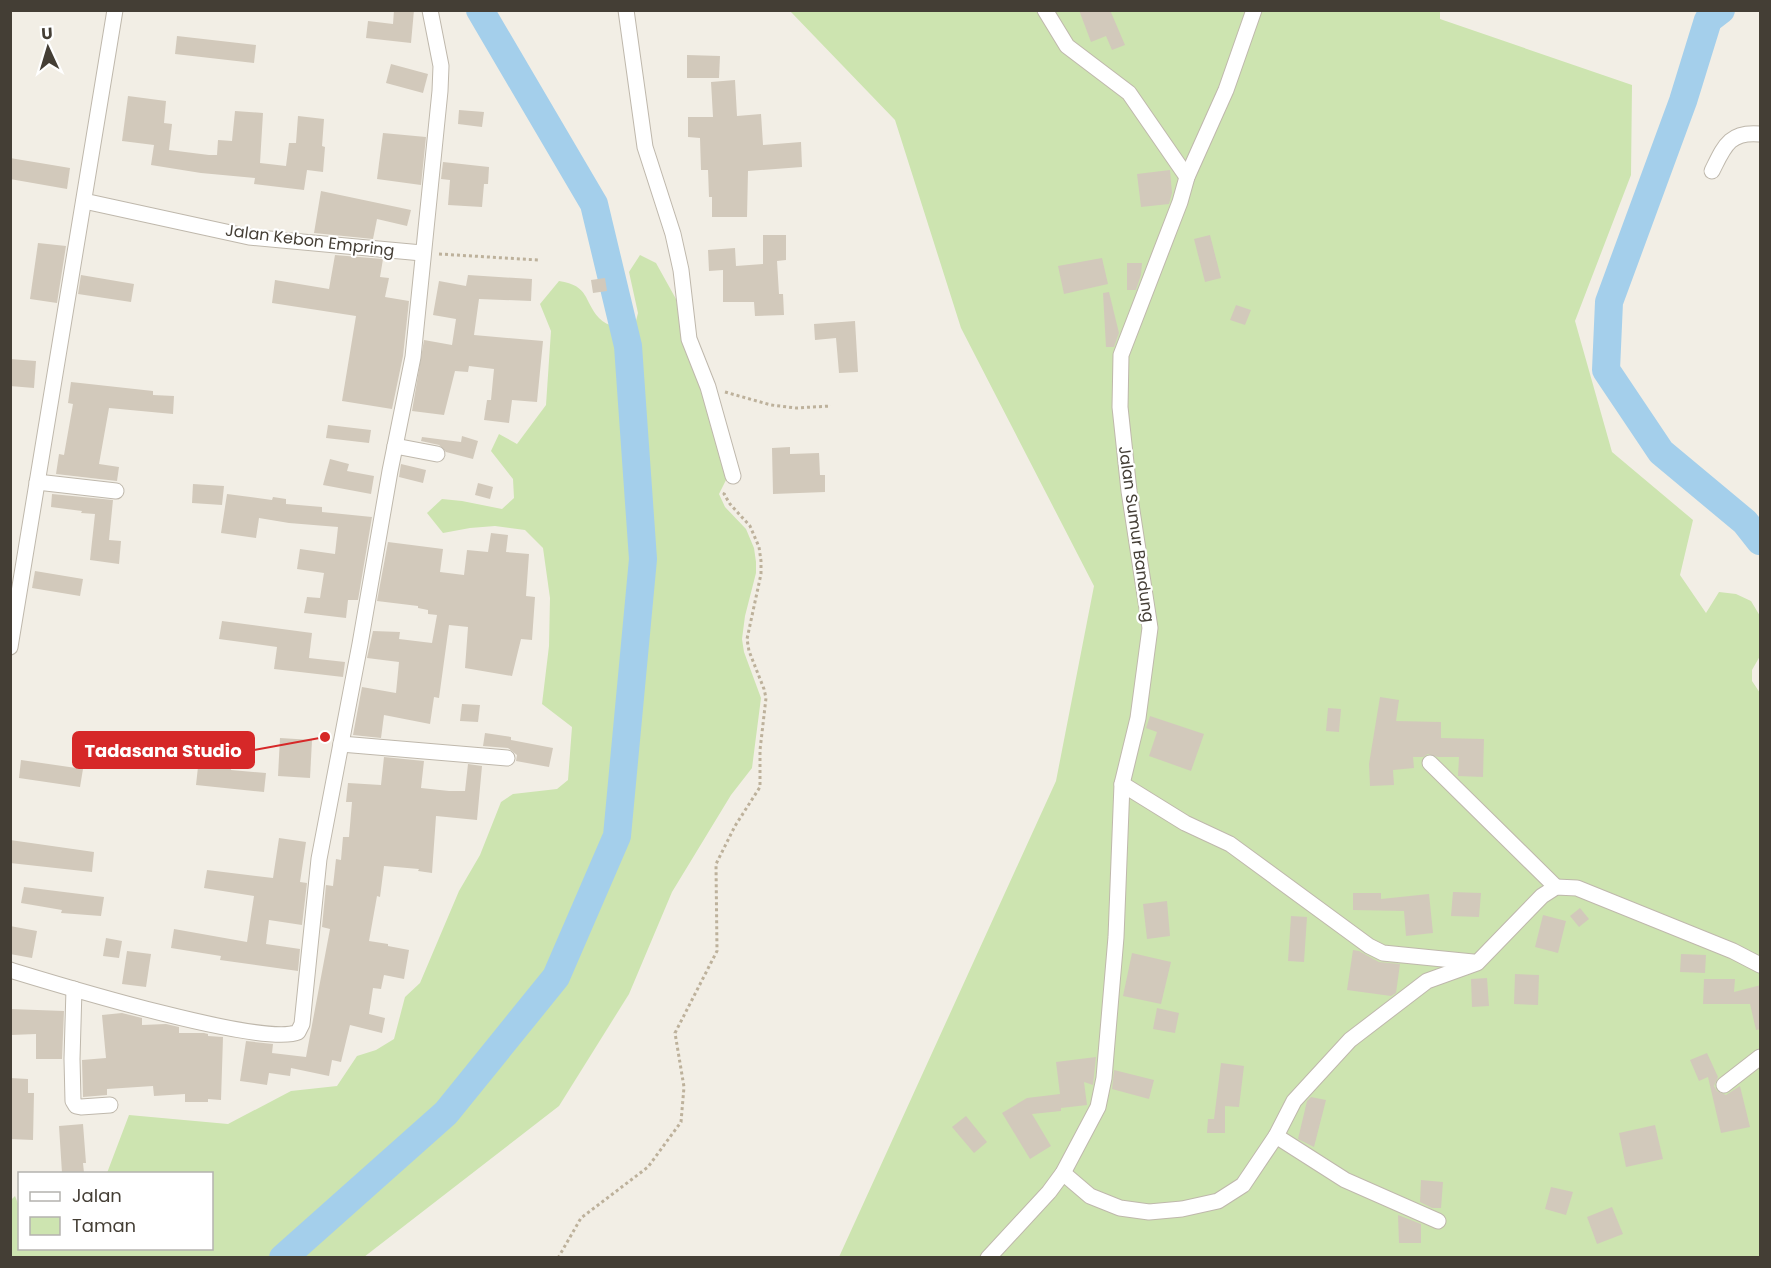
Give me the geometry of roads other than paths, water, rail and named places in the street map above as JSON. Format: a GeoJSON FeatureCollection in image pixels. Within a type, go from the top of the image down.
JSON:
{"type":"FeatureCollection","features":[{"type":"Feature","properties":{"kind":"street"},"geometry":{"type":"LineString","coordinates":[[10,647],[114,10]]}},
{"type":"Feature","properties":{"kind":"street"},"geometry":{"type":"LineString","coordinates":[[10,970],[208,1024],[283,1036],[298,1032],[302,1024],[319,860],[413,357],[440,91],[441,66],[430,10]]}},
{"type":"Feature","properties":{"kind":"street"},"geometry":{"type":"LineString","coordinates":[[626,10],[645,147],[675,243],[681,270],[689,339],[708,387],[733,476]]}},
{"type":"Feature","properties":{"kind":"street"},"geometry":{"type":"LineString","coordinates":[[1045,10],[1067,46],[1130,93],[1187,177]]}},
{"type":"Feature","properties":{"kind":"street","name":"Jalan Sumur Bandung"},"geometry":{"type":"LineString","coordinates":[[988,1257],[1049,1192],[1063,1173],[1098,1107],[1104,1078],[1116,937],[1122,784],[1138,718],[1150,628],[1129,491],[1120,407],[1121,355],[1180,202],[1187,177],[1226,90],[1254,10]]}},
{"type":"Feature","properties":{"kind":"street"},"geometry":{"type":"LineString","coordinates":[[1712,171],[1725,144],[1739,136],[1761,134]]}},
{"type":"Feature","properties":{"kind":"street","name":"Jalan Kebon Empring"},"geometry":{"type":"LineString","coordinates":[[84,201],[249,237],[422,253]]}},
{"type":"Feature","properties":{"kind":"street"},"geometry":{"type":"LineString","coordinates":[[395,446],[437,454]]}},
{"type":"Feature","properties":{"kind":"street"},"geometry":{"type":"LineString","coordinates":[[37,482],[116,491]]}},
{"type":"Feature","properties":{"kind":"street"},"geometry":{"type":"LineString","coordinates":[[341,744],[507,758]]}},
{"type":"Feature","properties":{"kind":"street"},"geometry":{"type":"LineString","coordinates":[[1430,763],[1556,887]]}},
{"type":"Feature","properties":{"kind":"street"},"geometry":{"type":"LineString","coordinates":[[1122,784],[1185,823],[1230,844],[1370,946],[1383,953],[1477,963]]}},
{"type":"Feature","properties":{"kind":"street"},"geometry":{"type":"LineString","coordinates":[[1063,1173],[1090,1196],[1120,1208],[1149,1212],[1182,1209],[1218,1201],[1243,1185],[1276,1136],[1294,1101],[1350,1040],[1427,981],[1477,963],[1542,896],[1556,887],[1577,888],[1733,951],[1761,965]]}},
{"type":"Feature","properties":{"kind":"street"},"geometry":{"type":"LineString","coordinates":[[75,989],[73,1101],[76,1106],[81,1107],[110,1105]]}},
{"type":"Feature","properties":{"kind":"street"},"geometry":{"type":"LineString","coordinates":[[1724,1085],[1761,1057]]}},
{"type":"Feature","properties":{"kind":"street"},"geometry":{"type":"LineString","coordinates":[[1276,1136],[1344,1180],[1438,1221]]}},
{"type":"Feature","properties":{"kind":"waterway"},"geometry":{"type":"LineString","coordinates":[[283,1258],[446,1113],[556,977],[617,836],[643,559],[628,346],[594,204],[480,10]]}},
{"type":"Feature","properties":{"kind":"waterway"},"geometry":{"type":"LineString","coordinates":[[1721,10],[1708,20],[1683,101],[1609,302],[1606,370],[1661,452],[1745,522],[1760,541]]}},
{"type":"Feature","properties":{"kind":"place","name":"Tadasana Studio"},"geometry":{"type":"Point","coordinates":[325,737]}}]}
